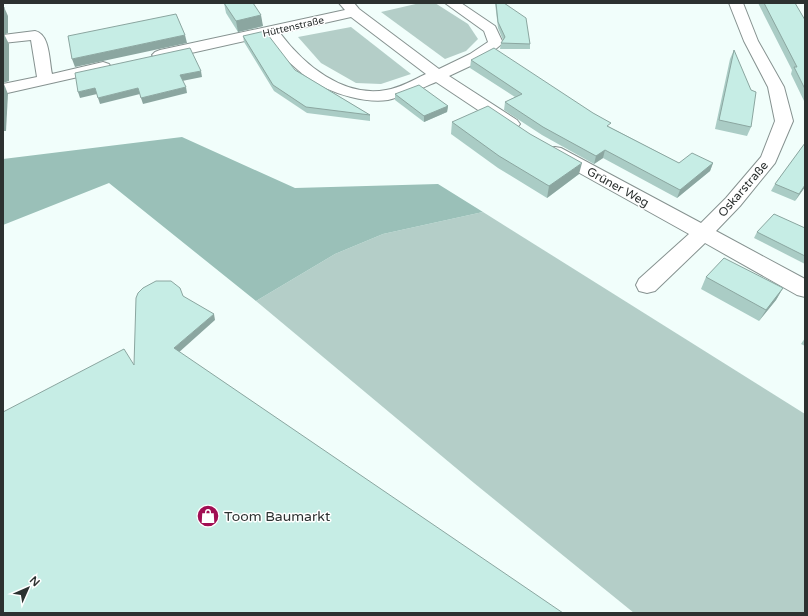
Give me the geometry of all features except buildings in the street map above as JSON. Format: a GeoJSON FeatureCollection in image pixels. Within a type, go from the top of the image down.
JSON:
{"type":"FeatureCollection","features":[{"type":"Feature","properties":{"kind":"street"},"geometry":{"type":"LineString","coordinates":[[271,31],[285,50],[309,74],[330,86],[362,96],[386,95],[437,75],[484,54],[496,43],[490,29],[452,3]]}},
{"type":"Feature","properties":{"kind":"street","name":"Oskarstraße"},"geometry":{"type":"LineString","coordinates":[[647,285],[702,234],[733,202],[769,159],[784,121],[776,87],[751,41],[736,3]]}},
{"type":"Feature","properties":{"kind":"street"},"geometry":{"type":"LineString","coordinates":[[349,5],[437,75],[522,131]]}},
{"type":"Feature","properties":{"kind":"street","name":"Hüttenstraße"},"geometry":{"type":"LineString","coordinates":[[146,58],[271,31],[349,5]]}},
{"type":"Feature","properties":{"kind":"street"},"geometry":{"type":"LineString","coordinates":[[3,39],[35,35],[38,38],[45,80]]}},
{"type":"Feature","properties":{"kind":"street"},"geometry":{"type":"LineString","coordinates":[[3,90],[115,65]]}},
{"type":"Feature","properties":{"kind":"street","name":"Grüner Weg"},"geometry":{"type":"LineString","coordinates":[[541,144],[702,234],[805,289]]}},
{"type":"Feature","properties":{"kind":"green space"},"geometry":{"type":"Polygon","coordinates":[[[420,3],[435,3],[468,24],[478,39],[466,51],[445,59],[381,12],[420,3]]]}},
{"type":"Feature","properties":{"kind":"green space"},"geometry":{"type":"Polygon","coordinates":[[[351,27],[411,74],[381,84],[356,83],[321,63],[298,37],[351,27]]]}},
{"type":"Feature","properties":{"kind":"green space"},"geometry":{"type":"Polygon","coordinates":[[[182,137],[295,188],[438,184],[483,212],[383,234],[335,254],[256,301],[109,183],[3,225],[3,159],[182,137]]]}},
{"type":"Feature","properties":{"kind":"green space"},"geometry":{"type":"Polygon","coordinates":[[[483,212],[805,414],[805,613],[634,613],[474,483],[256,301],[335,254],[383,234],[483,212]]]}},
{"type":"Feature","properties":{"kind":"place","name":"Toom Baumarkt"},"geometry":{"type":"Point","coordinates":[208,516]}}]}
